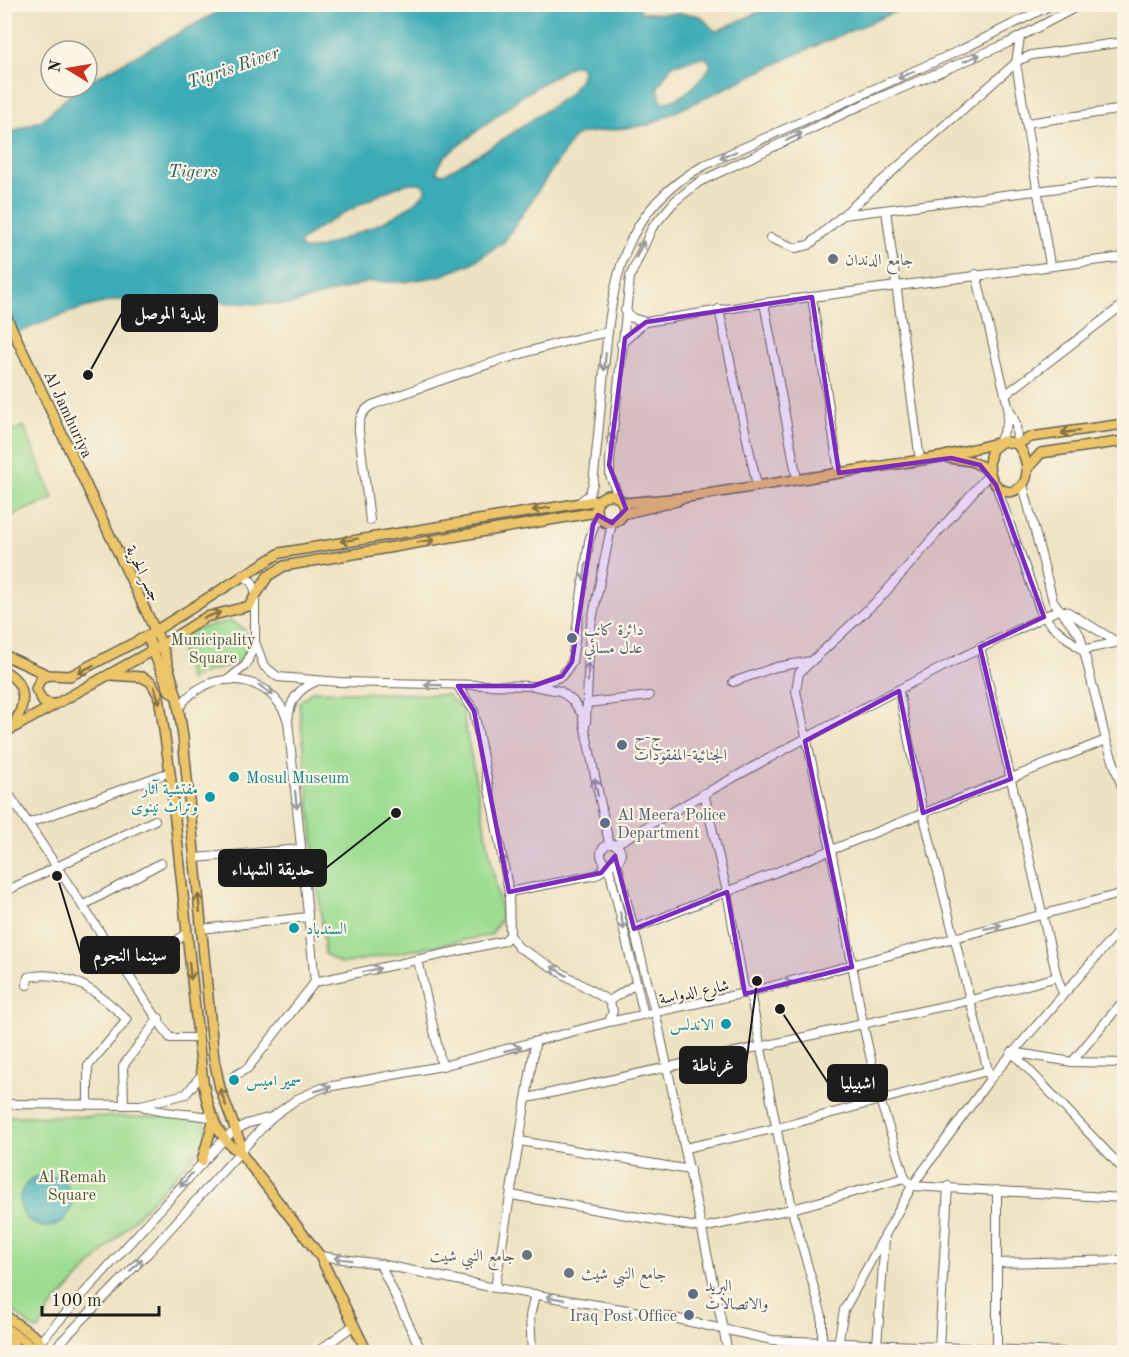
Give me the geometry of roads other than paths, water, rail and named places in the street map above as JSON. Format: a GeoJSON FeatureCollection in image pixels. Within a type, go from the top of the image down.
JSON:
{"type":"FeatureCollection","features":[{"type":"Feature","properties":{"kind":"main road","name":"Al Jamhuriya"},"geometry":{"type":"LineString","coordinates":[[4,312],[105,529]]}},
{"type":"Feature","properties":{"kind":"main road"},"geometry":{"type":"LineString","coordinates":[[1017,444],[1031,437],[1125,423]]}},
{"type":"Feature","properties":{"kind":"main road"},"geometry":{"type":"LineString","coordinates":[[4,655],[48,675],[63,677],[77,674],[156,631],[267,559],[292,549],[599,500],[609,495],[621,501],[682,498],[940,457],[1011,441],[1017,444],[1024,453],[1028,469]]}},
{"type":"Feature","properties":{"kind":"main road"},"geometry":{"type":"LineString","coordinates":[[998,443],[989,456],[989,472],[996,485],[1010,492],[1023,485],[1028,469],[1041,453],[1125,441]]}},
{"type":"Feature","properties":{"kind":"main road"},"geometry":{"type":"LineString","coordinates":[[940,457],[971,461],[989,472]]}},
{"type":"Feature","properties":{"kind":"main road"},"geometry":{"type":"LineString","coordinates":[[599,500],[597,514],[602,520],[612,523],[623,514],[674,503],[682,498]]}},
{"type":"Feature","properties":{"kind":"main road"},"geometry":{"type":"LineString","coordinates":[[621,501],[623,514]]}},
{"type":"Feature","properties":{"kind":"main road"},"geometry":{"type":"LineString","coordinates":[[8,731],[52,704],[162,645],[206,616],[244,608],[255,598],[268,576],[290,564],[597,514]]}},
{"type":"Feature","properties":{"kind":"main road","name":"جسر الحرية"},"geometry":{"type":"LineString","coordinates":[[105,529],[156,631],[177,697],[215,1070],[240,1152]]}},
{"type":"Feature","properties":{"kind":"main road"},"geometry":{"type":"LineString","coordinates":[[147,636],[169,690],[177,697]]}},
{"type":"Feature","properties":{"kind":"main road"},"geometry":{"type":"LineString","coordinates":[[4,671],[20,684],[24,698],[22,711],[8,731]]}},
{"type":"Feature","properties":{"kind":"main road"},"geometry":{"type":"LineString","coordinates":[[48,675],[40,680],[36,689],[39,698],[52,704]]}},
{"type":"Feature","properties":{"kind":"main road"},"geometry":{"type":"LineString","coordinates":[[109,675],[137,675],[154,687],[159,696],[170,772],[202,1074],[214,1118],[226,1137],[320,1256],[367,1353]]}},
{"type":"Feature","properties":{"kind":"main road"},"geometry":{"type":"LineString","coordinates":[[202,1161],[214,1118]]}},
{"type":"Feature","properties":{"kind":"main road"},"geometry":{"type":"LineString","coordinates":[[4,1315],[38,1348]]}},
{"type":"Feature","properties":{"kind":"main road"},"geometry":{"type":"LineString","coordinates":[[7,1329],[46,1353]]}},
{"type":"Feature","properties":{"kind":"main road"},"geometry":{"type":"LineString","coordinates":[[7,1329],[16,1353]]}},
{"type":"Feature","properties":{"kind":"street"},"geometry":{"type":"LineString","coordinates":[[577,503],[586,499],[592,489],[608,332],[622,257],[640,222],[664,193],[686,176],[1053,4]]}},
{"type":"Feature","properties":{"kind":"street"},"geometry":{"type":"LineString","coordinates":[[621,501],[610,470],[613,420],[628,288],[635,260],[652,228],[675,201],[699,182],[862,105],[1020,37],[1082,4]]}},
{"type":"Feature","properties":{"kind":"street"},"geometry":{"type":"LineString","coordinates":[[1020,37],[1016,63],[1050,265]]}},
{"type":"Feature","properties":{"kind":"street"},"geometry":{"type":"LineString","coordinates":[[770,238],[788,246],[802,248],[815,241],[1016,63],[1032,55],[1125,42]]}},
{"type":"Feature","properties":{"kind":"street"},"geometry":{"type":"LineString","coordinates":[[996,48],[1010,54],[1016,63]]}},
{"type":"Feature","properties":{"kind":"street"},"geometry":{"type":"LineString","coordinates":[[1027,123],[1125,109]]}},
{"type":"Feature","properties":{"kind":"street"},"geometry":{"type":"LineString","coordinates":[[842,215],[1125,180]]}},
{"type":"Feature","properties":{"kind":"street"},"geometry":{"type":"LineString","coordinates":[[886,210],[920,460]]}},
{"type":"Feature","properties":{"kind":"street"},"geometry":{"type":"LineString","coordinates":[[625,310],[632,318],[646,321],[976,274],[1125,256]]}},
{"type":"Feature","properties":{"kind":"street"},"geometry":{"type":"LineString","coordinates":[[976,274],[1005,395],[1016,424],[1017,444]]}},
{"type":"Feature","properties":{"kind":"street"},"geometry":{"type":"LineString","coordinates":[[615,286],[628,288]]}},
{"type":"Feature","properties":{"kind":"street"},"geometry":{"type":"LineString","coordinates":[[812,297],[839,473]]}},
{"type":"Feature","properties":{"kind":"street"},"geometry":{"type":"LineString","coordinates":[[764,303],[797,479]]}},
{"type":"Feature","properties":{"kind":"street"},"geometry":{"type":"LineString","coordinates":[[1005,395],[1125,304]]}},
{"type":"Feature","properties":{"kind":"street"},"geometry":{"type":"LineString","coordinates":[[719,309],[757,486]]}},
{"type":"Feature","properties":{"kind":"street"},"geometry":{"type":"LineString","coordinates":[[621,344],[646,321]]}},
{"type":"Feature","properties":{"kind":"street"},"geometry":{"type":"LineString","coordinates":[[370,520],[358,432],[358,423],[363,411],[372,405],[486,363],[557,342],[608,332]]}},
{"type":"Feature","properties":{"kind":"street"},"geometry":{"type":"LineString","coordinates":[[998,443],[1007,424],[1008,406]]}},
{"type":"Feature","properties":{"kind":"street"},"geometry":{"type":"LineString","coordinates":[[600,420],[613,420]]}},
{"type":"Feature","properties":{"kind":"street"},"geometry":{"type":"LineString","coordinates":[[989,472],[882,596],[796,680],[805,741],[831,850],[863,1024],[880,1100],[905,1178],[912,1186],[948,1186],[1125,1198]]}},
{"type":"Feature","properties":{"kind":"street"},"geometry":{"type":"LineString","coordinates":[[996,485],[1044,617],[1082,650]]}},
{"type":"Feature","properties":{"kind":"street"},"geometry":{"type":"LineString","coordinates":[[1023,485],[1053,601],[1058,610],[1077,630],[1106,740],[1125,793]]}},
{"type":"Feature","properties":{"kind":"street"},"geometry":{"type":"LineString","coordinates":[[533,686],[562,676],[572,663],[589,541],[597,514]]}},
{"type":"Feature","properties":{"kind":"street"},"geometry":{"type":"LineString","coordinates":[[586,731],[590,630],[612,523]]}},
{"type":"Feature","properties":{"kind":"street"},"geometry":{"type":"LineString","coordinates":[[242,575],[252,582],[255,598],[255,642],[264,666],[274,675],[317,681],[533,686],[555,689],[568,697],[582,714],[612,844],[622,853],[596,875],[509,892]]}},
{"type":"Feature","properties":{"kind":"street"},"geometry":{"type":"LineString","coordinates":[[728,1353],[667,1065],[634,928],[610,863],[601,852],[704,793],[980,648],[1058,610],[1068,612],[1121,641]]}},
{"type":"Feature","properties":{"kind":"street"},"geometry":{"type":"LineString","coordinates":[[1082,650],[1121,641]]}},
{"type":"Feature","properties":{"kind":"street"},"geometry":{"type":"LineString","coordinates":[[226,680],[246,665],[255,642]]}},
{"type":"Feature","properties":{"kind":"street"},"geometry":{"type":"LineString","coordinates":[[980,648],[1057,977],[1063,993]]}},
{"type":"Feature","properties":{"kind":"street"},"geometry":{"type":"LineString","coordinates":[[733,682],[776,667],[813,661]]}},
{"type":"Feature","properties":{"kind":"street"},"geometry":{"type":"LineString","coordinates":[[179,708],[195,690],[226,680],[246,680],[265,688],[280,702],[288,721],[315,982]]}},
{"type":"Feature","properties":{"kind":"street"},"geometry":{"type":"LineString","coordinates":[[288,721],[293,699],[303,688],[317,681]]}},
{"type":"Feature","properties":{"kind":"street"},"geometry":{"type":"LineString","coordinates":[[458,686],[474,711],[509,892],[510,935],[518,946],[609,1001],[613,1011],[609,1022]]}},
{"type":"Feature","properties":{"kind":"street"},"geometry":{"type":"LineString","coordinates":[[899,691],[923,813],[956,936],[989,1075]]}},
{"type":"Feature","properties":{"kind":"street"},"geometry":{"type":"LineString","coordinates":[[588,703],[649,696]]}},
{"type":"Feature","properties":{"kind":"street"},"geometry":{"type":"LineString","coordinates":[[634,928],[1106,740]]}},
{"type":"Feature","properties":{"kind":"street"},"geometry":{"type":"LineString","coordinates":[[29,823],[170,772]]}},
{"type":"Feature","properties":{"kind":"street"},"geometry":{"type":"LineString","coordinates":[[4,787],[159,1018],[170,1038],[198,1038]]}},
{"type":"Feature","properties":{"kind":"street"},"geometry":{"type":"LineString","coordinates":[[704,793],[761,1047],[792,1209],[822,1316],[821,1343]]}},
{"type":"Feature","properties":{"kind":"street"},"geometry":{"type":"LineString","coordinates":[[4,892],[58,868],[155,819]]}},
{"type":"Feature","properties":{"kind":"street"},"geometry":{"type":"LineString","coordinates":[[195,858],[301,849]]}},
{"type":"Feature","properties":{"kind":"street"},"geometry":{"type":"LineString","coordinates":[[82,906],[161,863]]}},
{"type":"Feature","properties":{"kind":"street"},"geometry":{"type":"LineString","coordinates":[[610,863],[644,1015]]}},
{"type":"Feature","properties":{"kind":"street","name":"شارع الدواسة"},"geometry":{"type":"LineString","coordinates":[[51,1353],[149,1252],[272,1117],[297,1099],[322,1088],[442,1066],[535,1044],[609,1022],[748,993],[956,936],[1124,894]]}},
{"type":"Feature","properties":{"kind":"street"},"geometry":{"type":"LineString","coordinates":[[201,929],[308,917]]}},
{"type":"Feature","properties":{"kind":"street"},"geometry":{"type":"LineString","coordinates":[[838,1344],[844,1310],[912,1186],[989,1075],[1125,925]]}},
{"type":"Feature","properties":{"kind":"street"},"geometry":{"type":"LineString","coordinates":[[129,974],[186,934]]}},
{"type":"Feature","properties":{"kind":"street"},"geometry":{"type":"LineString","coordinates":[[234,1076],[248,1068],[315,982],[504,942],[510,935]]}},
{"type":"Feature","properties":{"kind":"street"},"geometry":{"type":"LineString","coordinates":[[418,960],[442,1066]]}},
{"type":"Feature","properties":{"kind":"street"},"geometry":{"type":"LineString","coordinates":[[27,985],[28,977],[40,974],[81,984],[104,998],[128,1020],[88,1066],[88,1104]]}},
{"type":"Feature","properties":{"kind":"street"},"geometry":{"type":"LineString","coordinates":[[528,1098],[667,1065],[761,1047],[971,1000],[1057,977]]}},
{"type":"Feature","properties":{"kind":"street"},"geometry":{"type":"LineString","coordinates":[[609,1001],[637,983]]}},
{"type":"Feature","properties":{"kind":"street"},"geometry":{"type":"LineString","coordinates":[[1072,1062],[1125,1000]]}},
{"type":"Feature","properties":{"kind":"street"},"geometry":{"type":"LineString","coordinates":[[124,1105],[123,1066],[159,1018]]}},
{"type":"Feature","properties":{"kind":"street"},"geometry":{"type":"LineString","coordinates":[[495,1288],[528,1098],[535,1044]]}},
{"type":"Feature","properties":{"kind":"street"},"geometry":{"type":"LineString","coordinates":[[1012,1052],[1072,1062],[1125,1063]]}},
{"type":"Feature","properties":{"kind":"street"},"geometry":{"type":"LineString","coordinates":[[1012,1052],[1125,1170]]}},
{"type":"Feature","properties":{"kind":"street"},"geometry":{"type":"LineString","coordinates":[[4,1104],[141,1105],[186,1094],[202,1074]]}},
{"type":"Feature","properties":{"kind":"street"},"geometry":{"type":"LineString","coordinates":[[685,1148],[777,1128],[880,1100],[989,1075]]}},
{"type":"Feature","properties":{"kind":"street"},"geometry":{"type":"LineString","coordinates":[[141,1105],[151,1110],[214,1118]]}},
{"type":"Feature","properties":{"kind":"street","name":"شارع الدواسة"},"geometry":{"type":"LineString","coordinates":[[38,1348],[202,1161],[226,1137],[252,1121],[272,1117]]}},
{"type":"Feature","properties":{"kind":"street"},"geometry":{"type":"LineString","coordinates":[[520,1141],[690,1170]]}},
{"type":"Feature","properties":{"kind":"street"},"geometry":{"type":"LineString","coordinates":[[511,1195],[702,1228],[792,1209],[905,1178]]}},
{"type":"Feature","properties":{"kind":"street"},"geometry":{"type":"LineString","coordinates":[[939,1348],[948,1186]]}},
{"type":"Feature","properties":{"kind":"street"},"geometry":{"type":"LineString","coordinates":[[997,1190],[997,1350]]}},
{"type":"Feature","properties":{"kind":"street"},"geometry":{"type":"LineString","coordinates":[[877,1346],[885,1235]]}},
{"type":"Feature","properties":{"kind":"street"},"geometry":{"type":"LineString","coordinates":[[320,1256],[380,1263],[495,1288],[724,1328],[772,1340],[1063,1353]]}},
{"type":"Feature","properties":{"kind":"street"},"geometry":{"type":"LineString","coordinates":[[998,1263],[1125,1260]]}},
{"type":"Feature","properties":{"kind":"street"},"geometry":{"type":"LineString","coordinates":[[380,1263],[422,1353]]}},
{"type":"Feature","properties":{"kind":"street"},"geometry":{"type":"LineString","coordinates":[[532,1353],[530,1316],[535,1294]]}},
{"type":"Feature","properties":{"kind":"street"},"geometry":{"type":"LineString","coordinates":[[317,1353],[354,1325]]}},
{"type":"Feature","properties":{"kind":"street"},"geometry":{"type":"LineString","coordinates":[[806,1353],[807,1342]]}},
{"type":"Feature","properties":{"kind":"water","name":"Tigers"},"geometry":{"type":"Polygon","coordinates":[[[231,5],[639,5],[641,12],[685,13],[699,16],[717,31],[774,5],[911,5],[797,54],[648,125],[579,134],[572,140],[504,242],[470,264],[440,276],[404,282],[368,282],[289,305],[128,299],[112,301],[80,309],[5,339],[5,134],[42,120],[66,99],[99,99],[99,76],[231,5]],[[702,57],[671,66],[658,87],[661,101],[674,100],[690,90],[708,70],[711,64],[702,57]],[[573,65],[525,94],[444,157],[436,172],[444,174],[496,144],[571,93],[583,73],[579,65],[573,65]],[[408,183],[363,203],[314,231],[299,246],[305,250],[319,248],[392,217],[417,200],[427,190],[421,183],[408,183]]]}},
{"type":"Feature","properties":{"kind":"water"},"geometry":{"type":"Polygon","coordinates":[[[46,1175],[60,1179],[68,1187],[72,1201],[68,1215],[60,1223],[46,1227],[32,1223],[24,1215],[20,1201],[24,1187],[32,1179],[46,1175]]]}},
{"type":"Feature","properties":{"kind":"place","name":"جامع الدندان"},"geometry":{"type":"Point","coordinates":[833,259]}},
{"type":"Feature","properties":{"kind":"place","name":"بلدية الموصل"},"geometry":{"type":"Point","coordinates":[88,375]}},
{"type":"Feature","properties":{"kind":"place","name":"دائرة كانب عدل مسائي"},"geometry":{"type":"Point","coordinates":[572,638]}},
{"type":"Feature","properties":{"kind":"place","name":"ج-ح الجنائية-المفقودات"},"geometry":{"type":"Point","coordinates":[622,745]}},
{"type":"Feature","properties":{"kind":"place","name":"Mosul Museum"},"geometry":{"type":"Point","coordinates":[234,777]}},
{"type":"Feature","properties":{"kind":"place","name":"مفتشية آثار وتراث نينوى"},"geometry":{"type":"Point","coordinates":[210,797]}},
{"type":"Feature","properties":{"kind":"place","name":"حديقة الشهداء"},"geometry":{"type":"Point","coordinates":[396,813]}},
{"type":"Feature","properties":{"kind":"place","name":"Al Meera Police Department"},"geometry":{"type":"Point","coordinates":[605,823]}},
{"type":"Feature","properties":{"kind":"place","name":"سينما النجوم"},"geometry":{"type":"Point","coordinates":[57,876]}},
{"type":"Feature","properties":{"kind":"place","name":"السندباد"},"geometry":{"type":"Point","coordinates":[294,928]}},
{"type":"Feature","properties":{"kind":"place","name":"غرناطة"},"geometry":{"type":"Point","coordinates":[757,981]}},
{"type":"Feature","properties":{"kind":"place","name":"اشبيليا"},"geometry":{"type":"Point","coordinates":[780,1009]}},
{"type":"Feature","properties":{"kind":"place","name":"الاندلس"},"geometry":{"type":"Point","coordinates":[726,1024]}},
{"type":"Feature","properties":{"kind":"place","name":"سمير اميس"},"geometry":{"type":"Point","coordinates":[234,1080]}},
{"type":"Feature","properties":{"kind":"place","name":"جامع النبي شيت"},"geometry":{"type":"Point","coordinates":[527,1255]}},
{"type":"Feature","properties":{"kind":"place","name":"جامع النبي شيث"},"geometry":{"type":"Point","coordinates":[569,1273]}},
{"type":"Feature","properties":{"kind":"place","name":"البريد والاتصالات"},"geometry":{"type":"Point","coordinates":[693,1294]}},
{"type":"Feature","properties":{"kind":"place","name":"Iraq Post Office"},"geometry":{"type":"Point","coordinates":[689,1315]}},
{"type":"Feature","properties":{"kind":"water label","name":"Tigris River"},"geometry":{"type":"Point","coordinates":[233,67]}},
{"type":"Feature","properties":{"kind":"park label","name":"Municipality Square"},"geometry":{"type":"Point","coordinates":[213,648]}},
{"type":"Feature","properties":{"kind":"park label","name":"Al Remah Square"},"geometry":{"type":"Point","coordinates":[72,1185]}}]}
